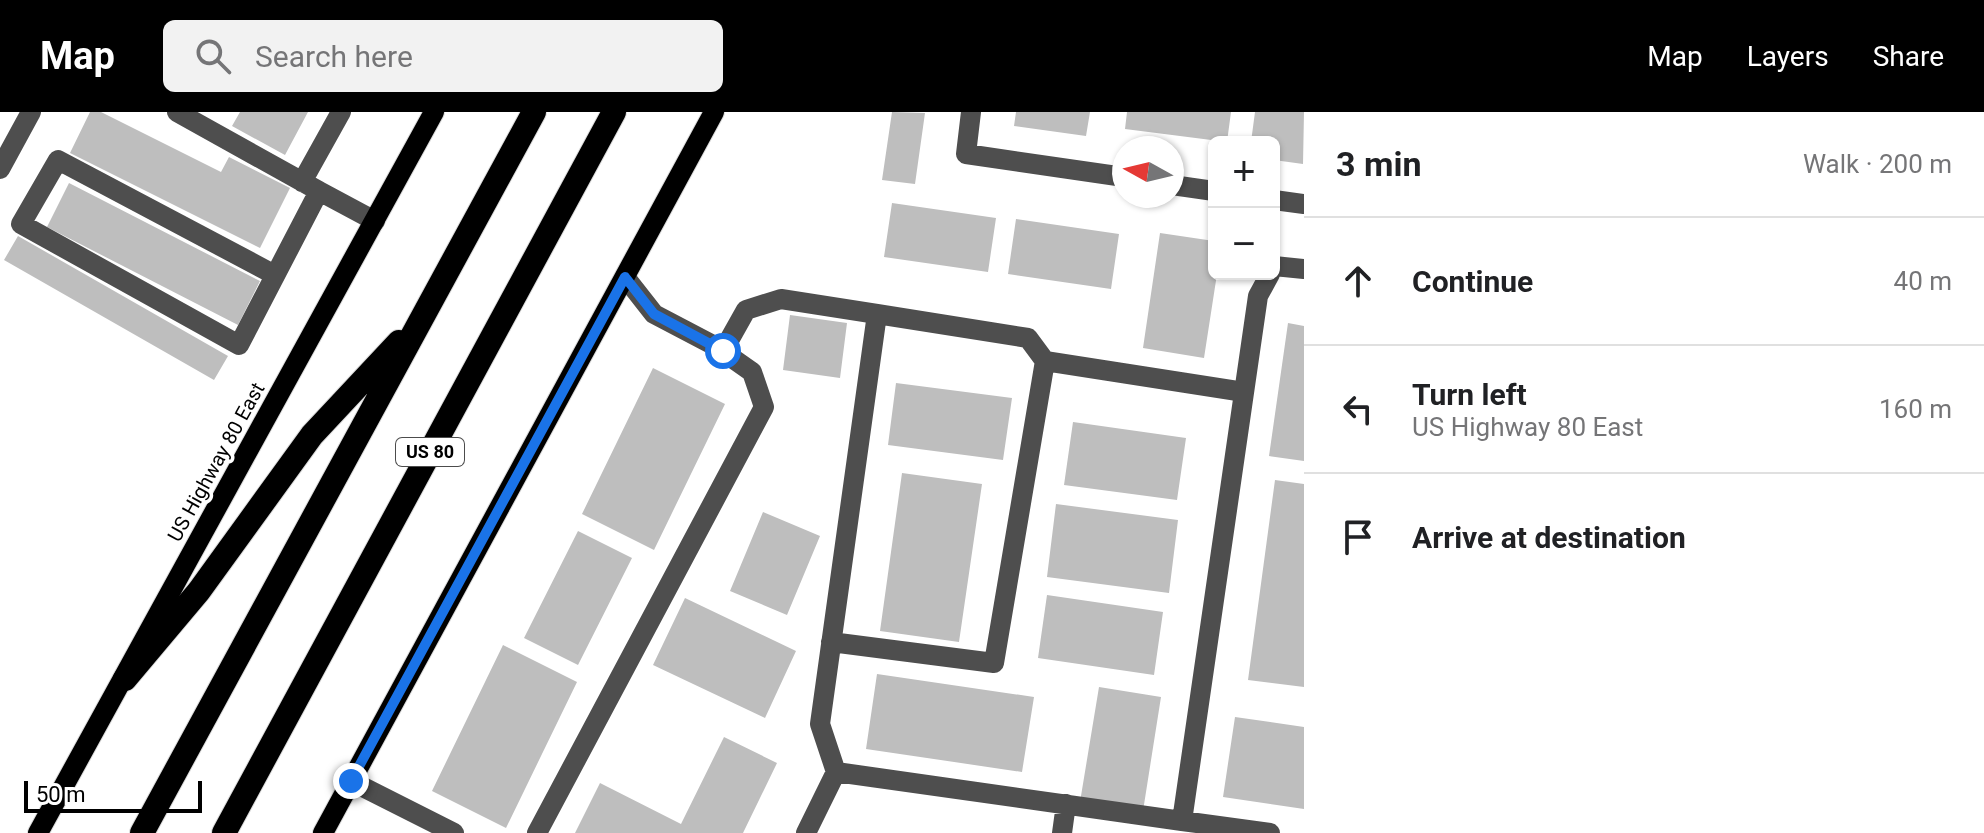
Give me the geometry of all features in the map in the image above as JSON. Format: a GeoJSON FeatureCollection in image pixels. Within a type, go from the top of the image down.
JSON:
{"type":"FeatureCollection","features":[{"type":"Feature","properties":{"kind":"highway"},"geometry":{"type":"LineString","coordinates":[[142,833],[534,112]]}},
{"type":"Feature","properties":{"kind":"highway","name":"US 80"},"geometry":{"type":"LineString","coordinates":[[224,833],[614,112]]}},
{"type":"Feature","properties":{"kind":"highway"},"geometry":{"type":"LineString","coordinates":[[125,679],[199,591],[312,435],[422,317]]}},
{"type":"Feature","properties":{"kind":"highway"},"geometry":{"type":"LineString","coordinates":[[233,833],[246,792]]}},
{"type":"Feature","properties":{"kind":"main road","name":"US Highway 80 East"},"geometry":{"type":"LineString","coordinates":[[38,833],[434,112]]}},
{"type":"Feature","properties":{"kind":"main road"},"geometry":{"type":"LineString","coordinates":[[323,833],[714,112]]}},
{"type":"Feature","properties":{"kind":"lane"},"geometry":{"type":"LineString","coordinates":[[0,169],[31,112]]}},
{"type":"Feature","properties":{"kind":"lane"},"geometry":{"type":"LineString","coordinates":[[177,112],[210,120],[310,186],[375,221]]}},
{"type":"Feature","properties":{"kind":"lane"},"geometry":{"type":"LineString","coordinates":[[275,275],[58,160],[21,224],[239,345],[275,275],[341,112]]}},
{"type":"Feature","properties":{"kind":"lane"},"geometry":{"type":"LineString","coordinates":[[971,112],[966,154],[1112,175]]}},
{"type":"Feature","properties":{"kind":"lane"},"geometry":{"type":"LineString","coordinates":[[1184,187],[1208,190]]}},
{"type":"Feature","properties":{"kind":"lane"},"geometry":{"type":"LineString","coordinates":[[1280,201],[1304,204]]}},
{"type":"Feature","properties":{"kind":"lane"},"geometry":{"type":"LineString","coordinates":[[1280,267],[1304,269]]}},
{"type":"Feature","properties":{"kind":"lane"},"geometry":{"type":"LineString","coordinates":[[537,833],[764,407],[752,372],[723,351],[654,314],[625,277]]}},
{"type":"Feature","properties":{"kind":"lane"},"geometry":{"type":"LineString","coordinates":[[1182,821],[1258,296],[1267,280]]}},
{"type":"Feature","properties":{"kind":"lane"},"geometry":{"type":"LineString","coordinates":[[723,351],[746,310],[781,299],[1028,338],[1045,361],[1244,392]]}},
{"type":"Feature","properties":{"kind":"lane"},"geometry":{"type":"LineString","coordinates":[[806,833],[836,772],[820,724],[877,314]]}},
{"type":"Feature","properties":{"kind":"lane"},"geometry":{"type":"LineString","coordinates":[[831,642],[994,663],[1045,361]]}},
{"type":"Feature","properties":{"kind":"lane"},"geometry":{"type":"LineString","coordinates":[[836,772],[1270,833]]}},
{"type":"Feature","properties":{"kind":"lane"},"geometry":{"type":"LineString","coordinates":[[351,781],[454,833]]}},
{"type":"Feature","properties":{"kind":"lane"},"geometry":{"type":"LineString","coordinates":[[1062,833],[1066,804]]}},
{"type":"Feature","properties":{"kind":"building"},"geometry":{"type":"Polygon","coordinates":[[[90,112],[101,112],[221,172],[229,157],[290,188],[260,248],[70,153],[90,112]]]}},
{"type":"Feature","properties":{"kind":"building"},"geometry":{"type":"Polygon","coordinates":[[[240,112],[308,112],[285,155],[232,126],[240,112]]]}},
{"type":"Feature","properties":{"kind":"building"},"geometry":{"type":"Polygon","coordinates":[[[892,112],[925,113],[915,184],[882,180],[892,112]]]}},
{"type":"Feature","properties":{"kind":"building"},"geometry":{"type":"Polygon","coordinates":[[[1016,112],[1090,112],[1086,136],[1014,126],[1016,112]]]}},
{"type":"Feature","properties":{"kind":"building"},"geometry":{"type":"Polygon","coordinates":[[[1127,112],[1231,112],[1228,136],[1208,136],[1208,140],[1125,129],[1127,112]]]}},
{"type":"Feature","properties":{"kind":"building"},"geometry":{"type":"Polygon","coordinates":[[[1255,112],[1304,112],[1303,164],[1280,161],[1280,136],[1252,136],[1255,112]]]}},
{"type":"Feature","properties":{"kind":"building"},"geometry":{"type":"Polygon","coordinates":[[[69,183],[260,281],[238,325],[47,227],[69,183]]]}},
{"type":"Feature","properties":{"kind":"building"},"geometry":{"type":"Polygon","coordinates":[[[892,203],[996,218],[988,272],[884,257],[892,203]]]}},
{"type":"Feature","properties":{"kind":"building"},"geometry":{"type":"Polygon","coordinates":[[[1016,219],[1119,234],[1111,289],[1008,274],[1016,219]]]}},
{"type":"Feature","properties":{"kind":"building"},"geometry":{"type":"Polygon","coordinates":[[[1160,233],[1208,240],[1208,280],[1216,280],[1204,358],[1143,348],[1160,233]]]}},
{"type":"Feature","properties":{"kind":"building"},"geometry":{"type":"Polygon","coordinates":[[[18,236],[228,356],[214,380],[4,260],[18,236]]]}},
{"type":"Feature","properties":{"kind":"building"},"geometry":{"type":"Polygon","coordinates":[[[790,315],[847,323],[840,378],[783,370],[790,315]]]}},
{"type":"Feature","properties":{"kind":"building"},"geometry":{"type":"Polygon","coordinates":[[[1288,323],[1304,326],[1304,461],[1269,456],[1288,323]]]}},
{"type":"Feature","properties":{"kind":"building"},"geometry":{"type":"Polygon","coordinates":[[[653,368],[725,404],[654,550],[582,514],[653,368]]]}},
{"type":"Feature","properties":{"kind":"building"},"geometry":{"type":"Polygon","coordinates":[[[896,383],[1012,398],[1003,460],[888,445],[896,383]]]}},
{"type":"Feature","properties":{"kind":"building"},"geometry":{"type":"Polygon","coordinates":[[[1073,422],[1186,438],[1177,500],[1064,485],[1073,422]]]}},
{"type":"Feature","properties":{"kind":"building"},"geometry":{"type":"Polygon","coordinates":[[[902,473],[982,484],[959,642],[880,631],[902,473]]]}},
{"type":"Feature","properties":{"kind":"building"},"geometry":{"type":"Polygon","coordinates":[[[1275,480],[1304,484],[1304,687],[1248,680],[1275,480]]]}},
{"type":"Feature","properties":{"kind":"building"},"geometry":{"type":"Polygon","coordinates":[[[1056,504],[1178,520],[1169,593],[1047,577],[1056,504]]]}},
{"type":"Feature","properties":{"kind":"building"},"geometry":{"type":"Polygon","coordinates":[[[763,512],[820,536],[787,615],[730,591],[763,512]]]}},
{"type":"Feature","properties":{"kind":"building"},"geometry":{"type":"Polygon","coordinates":[[[578,531],[632,558],[578,665],[524,638],[578,531]]]}},
{"type":"Feature","properties":{"kind":"building"},"geometry":{"type":"Polygon","coordinates":[[[1047,595],[1163,612],[1154,675],[1038,658],[1047,595]]]}},
{"type":"Feature","properties":{"kind":"building"},"geometry":{"type":"Polygon","coordinates":[[[685,598],[796,651],[765,718],[653,665],[685,598]]]}},
{"type":"Feature","properties":{"kind":"building"},"geometry":{"type":"Polygon","coordinates":[[[503,645],[577,682],[506,828],[432,791],[503,645]]]}},
{"type":"Feature","properties":{"kind":"building"},"geometry":{"type":"Polygon","coordinates":[[[877,674],[1034,697],[1022,772],[866,749],[877,674]]]}},
{"type":"Feature","properties":{"kind":"building"},"geometry":{"type":"Polygon","coordinates":[[[1099,687],[1161,697],[1143,811],[1080,802],[1099,687]]]}},
{"type":"Feature","properties":{"kind":"building"},"geometry":{"type":"Polygon","coordinates":[[[1235,717],[1304,727],[1304,809],[1223,797],[1235,717]]]}},
{"type":"Feature","properties":{"kind":"building"},"geometry":{"type":"Polygon","coordinates":[[[724,737],[777,763],[743,833],[575,833],[600,783],[681,824],[724,737]]]}},
{"type":"Feature","properties":{"kind":"route"},"geometry":{"type":"LineString","coordinates":[[351,781],[625,277],[654,314],[723,351]]}}]}
